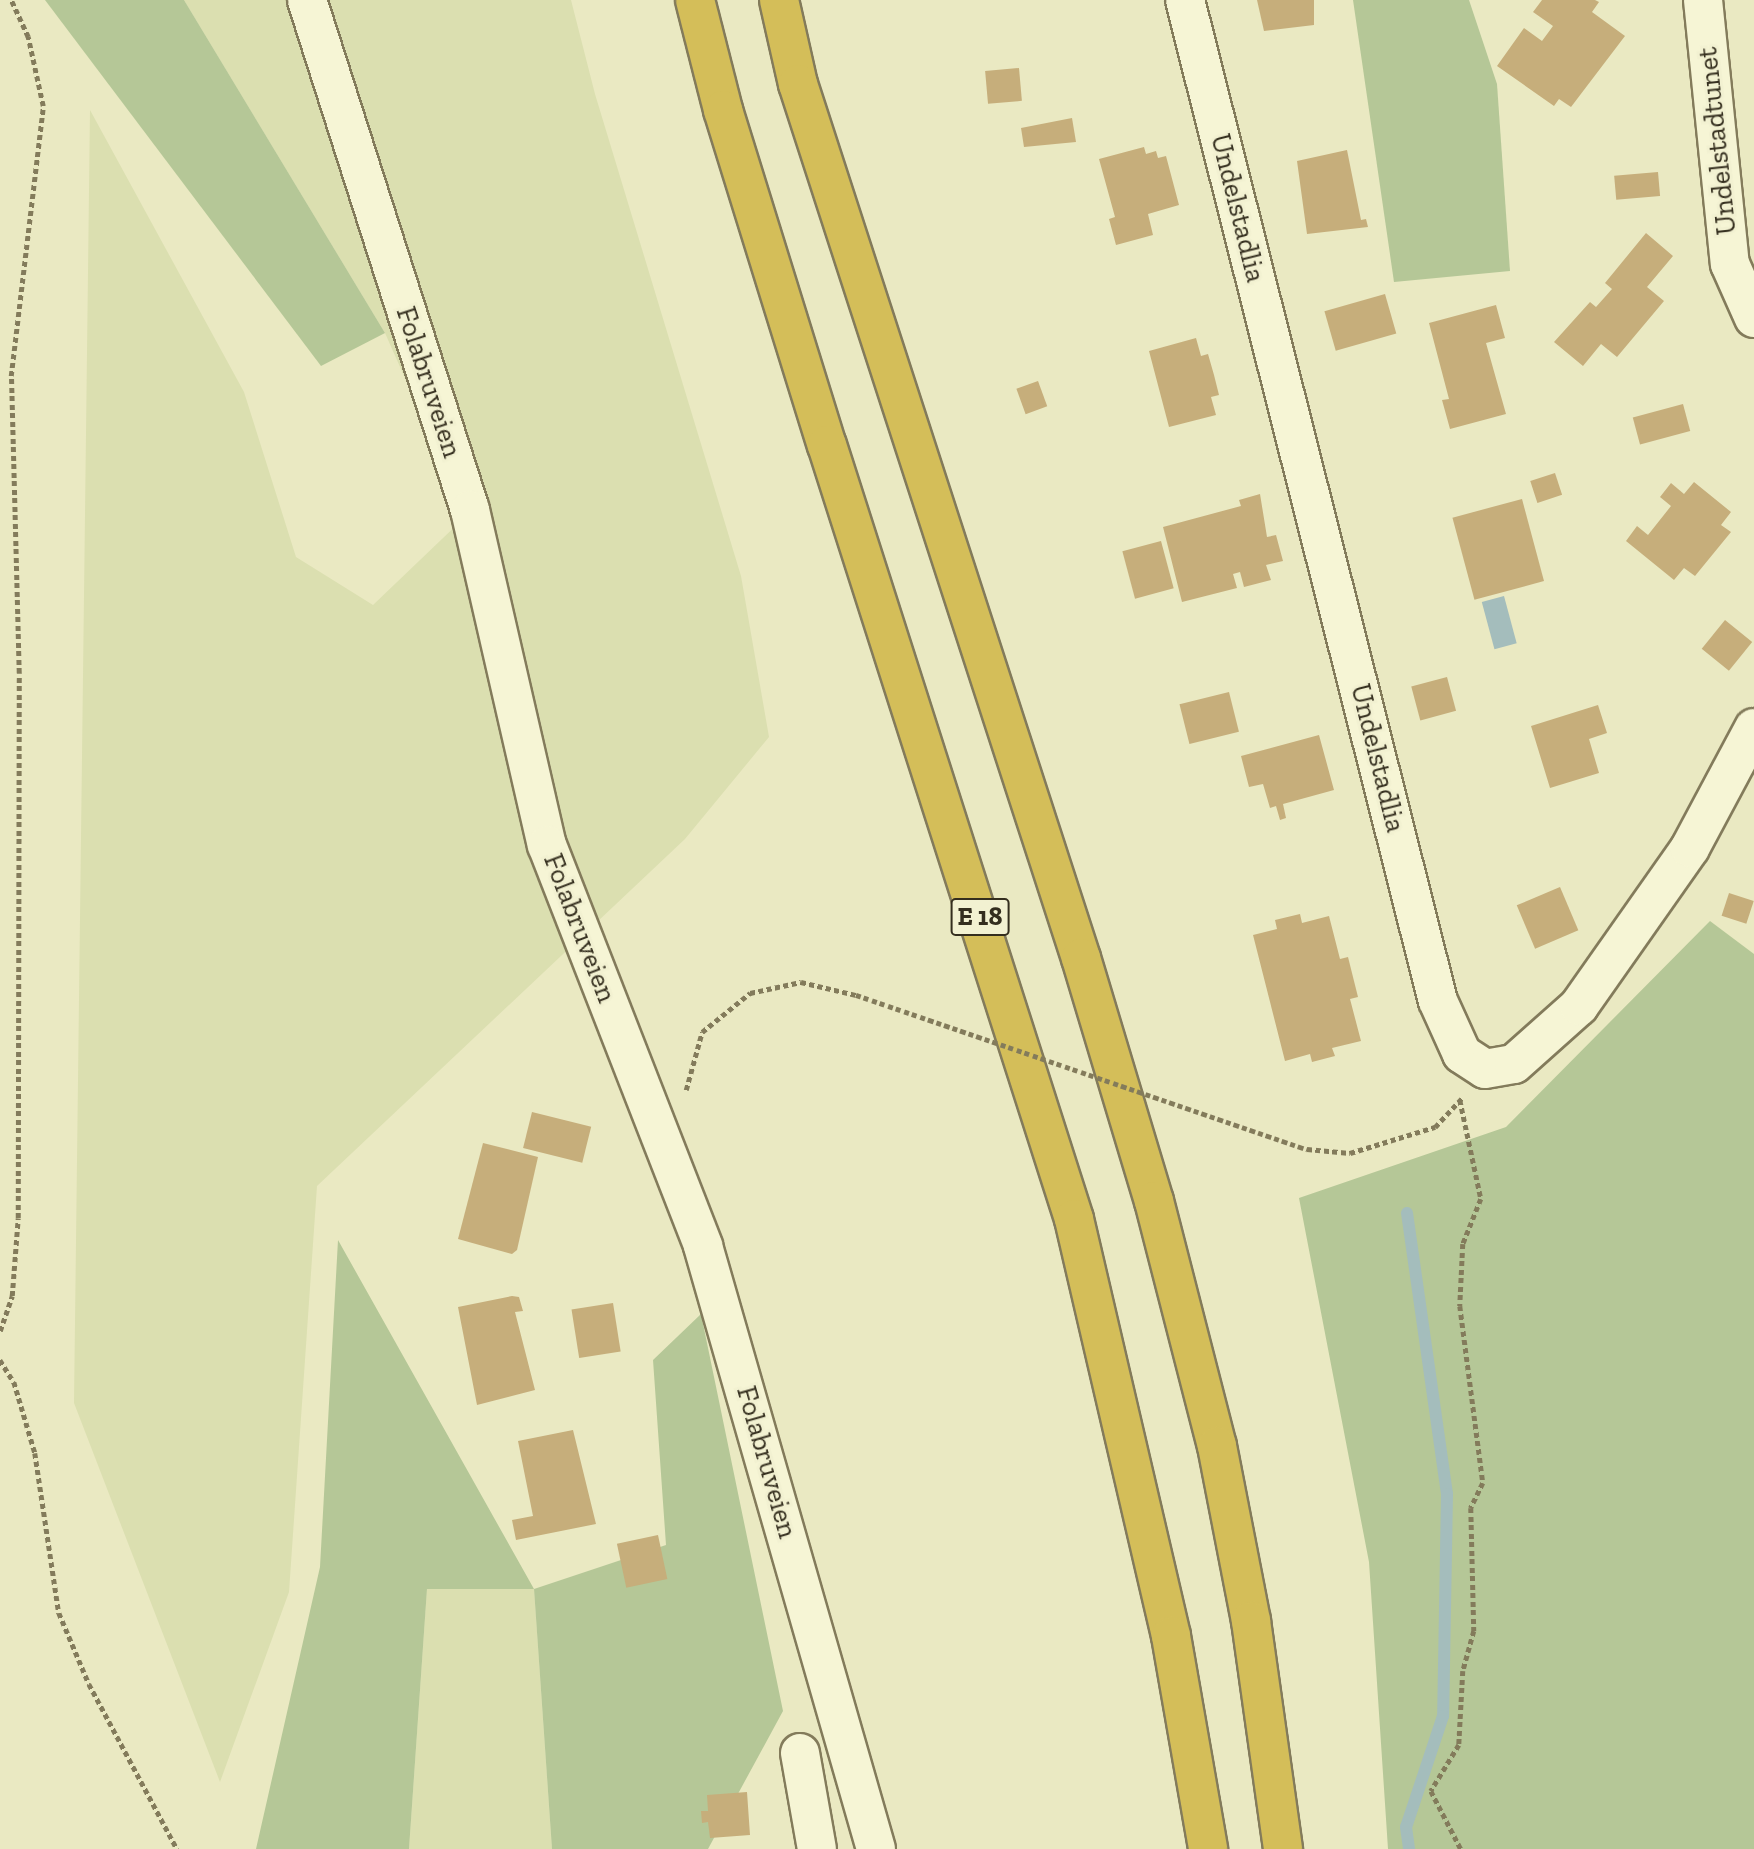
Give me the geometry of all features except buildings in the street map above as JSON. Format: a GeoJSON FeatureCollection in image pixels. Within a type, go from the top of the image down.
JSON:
{"type":"FeatureCollection","features":[{"type":"Feature","properties":{"kind":"highway","name":"E 18"},"geometry":{"type":"LineString","coordinates":[[695,0],[723,110],[822,432],[1074,1219],[1171,1636],[1208,1849]]}},
{"type":"Feature","properties":{"kind":"highway"},"geometry":{"type":"LineString","coordinates":[[779,0],[811,124],[1081,958],[1154,1200],[1217,1446],[1251,1621],[1283,1849]]}},
{"type":"Feature","properties":{"kind":"street","name":"Folabruveien"},"geometry":{"type":"LineString","coordinates":[[307,0],[470,510],[547,845],[703,1246],[876,1849]]}},
{"type":"Feature","properties":{"kind":"street","name":"Undelstadlia"},"geometry":{"type":"LineString","coordinates":[[1185,0],[1438,1001],[1462,1054],[1485,1069]]}},
{"type":"Feature","properties":{"kind":"street","name":"Undelstadtunet"},"geometry":{"type":"LineString","coordinates":[[1703,0],[1730,264],[1754,318]]}},
{"type":"Feature","properties":{"kind":"street"},"geometry":{"type":"LineString","coordinates":[[1485,1069],[1514,1064],[1579,1006],[1690,848],[1754,728]]}},
{"type":"Feature","properties":{"kind":"street"},"geometry":{"type":"LineString","coordinates":[[800,1753],[817,1849]]}},
{"type":"Feature","properties":{"kind":"path"},"geometry":{"type":"LineString","coordinates":[[0,1331],[12,1296],[18,1204],[19,673],[11,376],[43,106],[28,37],[10,0]]}},
{"type":"Feature","properties":{"kind":"path"},"geometry":{"type":"LineString","coordinates":[[685,1105],[686,1077],[702,1032],[750,993],[801,982],[856,995],[1307,1149],[1350,1153],[1435,1126],[1461,1100],[1485,1069]]}},
{"type":"Feature","properties":{"kind":"path"},"geometry":{"type":"LineString","coordinates":[[1461,1100],[1481,1199],[1463,1244],[1460,1306],[1483,1483],[1471,1508],[1474,1630],[1463,1671],[1459,1745],[1431,1791],[1461,1849]]}},
{"type":"Feature","properties":{"kind":"path"},"geometry":{"type":"LineString","coordinates":[[0,1360],[14,1382],[35,1453],[59,1614],[89,1684],[177,1849]]}},
{"type":"Feature","properties":{"kind":"green space"},"geometry":{"type":"Polygon","coordinates":[[[45,0],[184,0],[385,333],[321,366],[45,0]]]}},
{"type":"Feature","properties":{"kind":"green space"},"geometry":{"type":"Polygon","coordinates":[[[184,0],[571,0],[595,94],[741,576],[769,737],[685,839],[317,1186],[289,1592],[220,1782],[74,1403],[90,110],[244,392],[296,557],[373,605],[466,516],[385,333],[184,0]]]}},
{"type":"Feature","properties":{"kind":"green space"},"geometry":{"type":"Polygon","coordinates":[[[1353,0],[1469,0],[1497,84],[1510,271],[1394,282],[1353,0]]]}},
{"type":"Feature","properties":{"kind":"green space"},"geometry":{"type":"Polygon","coordinates":[[[1710,921],[1754,954],[1754,1849],[1388,1849],[1369,1562],[1299,1198],[1506,1127],[1710,921]]]}},
{"type":"Feature","properties":{"kind":"green space"},"geometry":{"type":"Polygon","coordinates":[[[338,1240],[534,1589],[427,1589],[409,1849],[256,1849],[320,1567],[338,1240]]]}},
{"type":"Feature","properties":{"kind":"green space"},"geometry":{"type":"Polygon","coordinates":[[[701,1314],[783,1711],[708,1849],[552,1849],[534,1589],[666,1545],[653,1360],[701,1314]]]}},
{"type":"Feature","properties":{"kind":"green space"},"geometry":{"type":"Polygon","coordinates":[[[427,1589],[534,1589],[552,1849],[409,1849],[427,1589]]]}},
{"type":"Feature","properties":{"kind":"water"},"geometry":{"type":"Polygon","coordinates":[[[1504,596],[1517,643],[1494,649],[1482,602],[1504,596]]]}},
{"type":"Feature","properties":{"kind":"waterway"},"geometry":{"type":"LineString","coordinates":[[1407,1213],[1447,1494],[1443,1716],[1406,1827],[1409,1849]]}}]}
